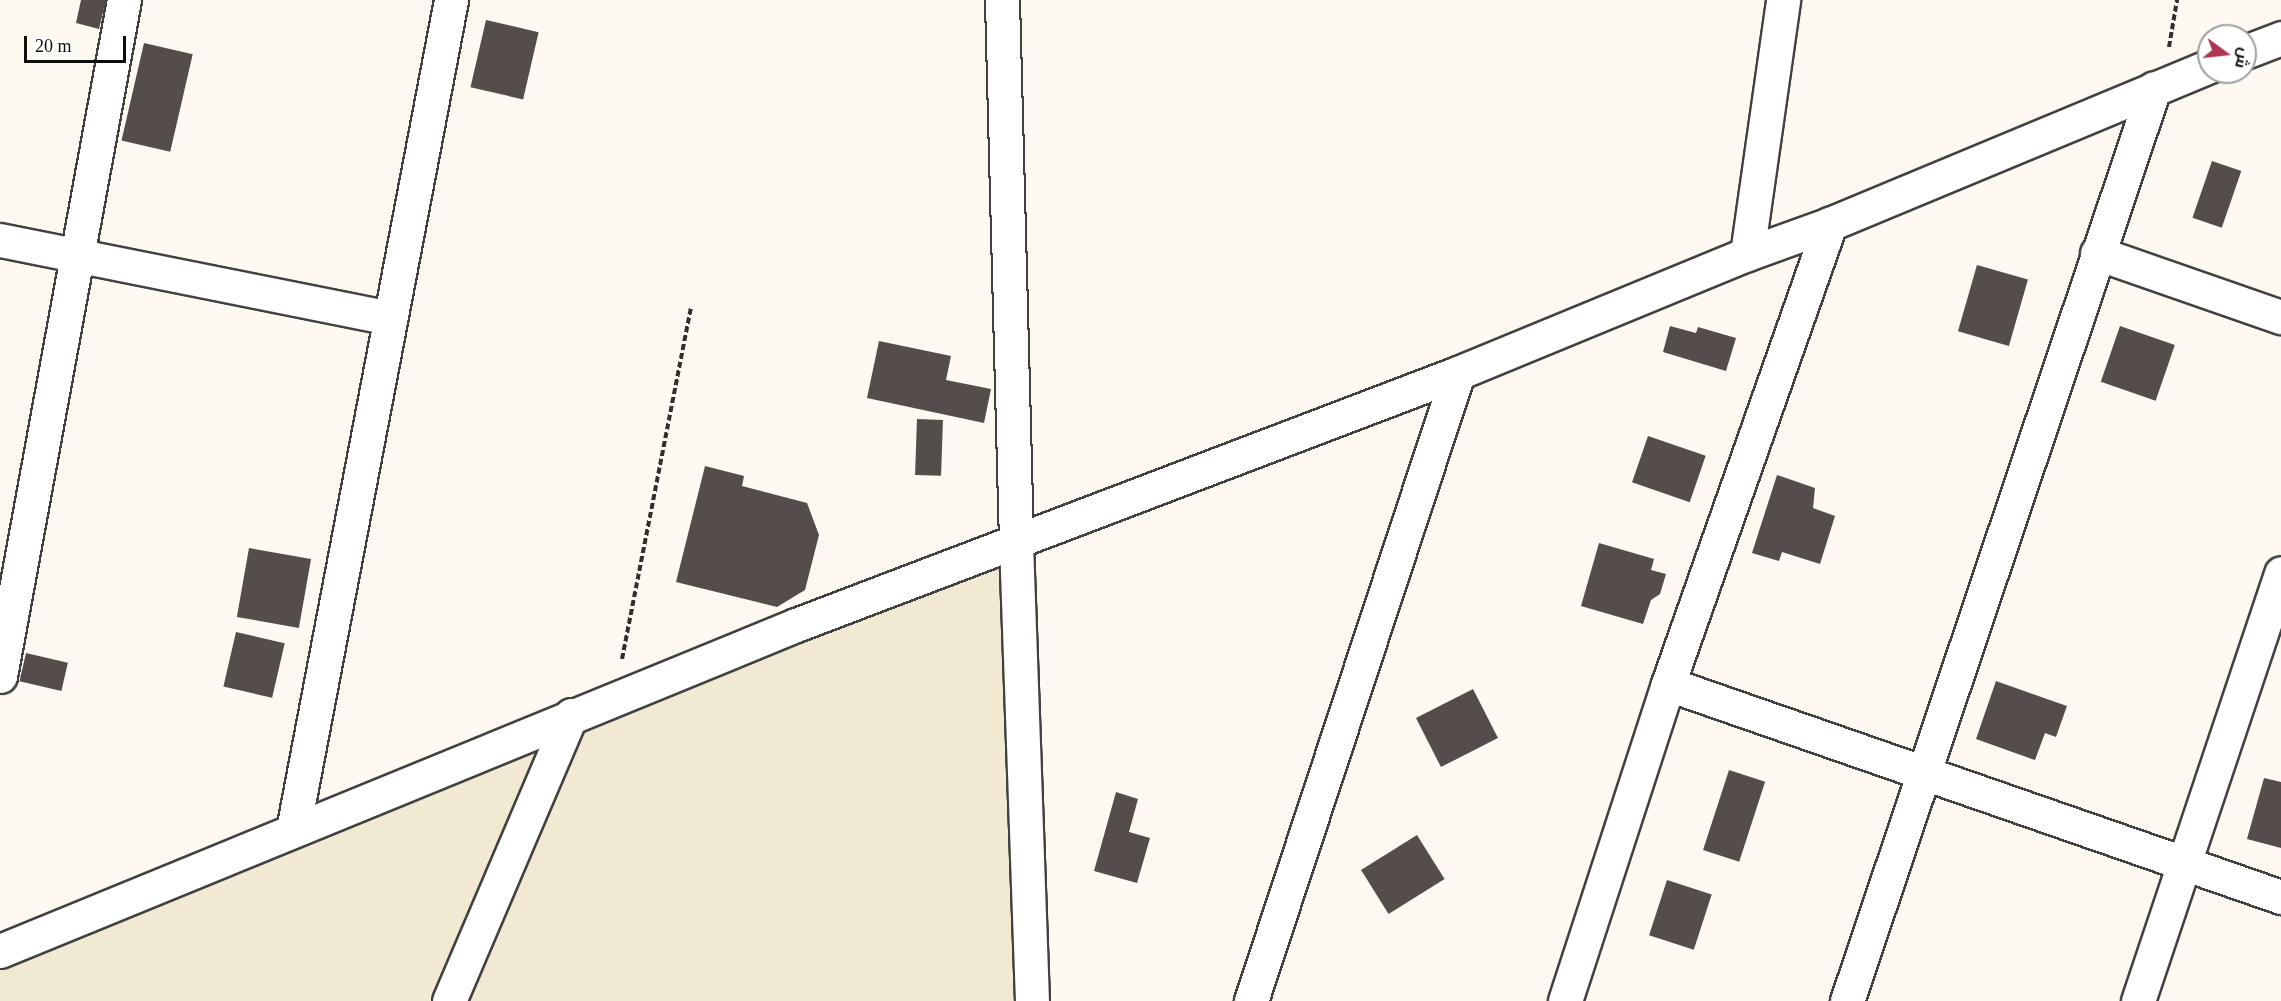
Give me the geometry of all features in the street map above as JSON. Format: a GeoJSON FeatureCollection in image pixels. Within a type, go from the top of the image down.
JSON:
{"type":"FeatureCollection","features":[{"type":"Feature","properties":{"kind":"street"},"geometry":{"type":"LineString","coordinates":[[0,676],[124,0]]}},
{"type":"Feature","properties":{"kind":"street"},"geometry":{"type":"LineString","coordinates":[[293,830],[451,0]]}},
{"type":"Feature","properties":{"kind":"street"},"geometry":{"type":"LineString","coordinates":[[1002,0],[1016,543],[1032,1001]]}},
{"type":"Feature","properties":{"kind":"street"},"geometry":{"type":"LineString","coordinates":[[1747,254],[1783,0]]}},
{"type":"Feature","properties":{"kind":"street"},"geometry":{"type":"LineString","coordinates":[[2257,47],[2281,38]]}},
{"type":"Feature","properties":{"kind":"street"},"geometry":{"type":"LineString","coordinates":[[0,951],[571,715],[796,625],[1458,373],[1747,254],[1830,224],[2197,71]]}},
{"type":"Feature","properties":{"kind":"street"},"geometry":{"type":"LineString","coordinates":[[1847,1001],[1925,776],[2097,253],[2154,88]]}},
{"type":"Feature","properties":{"kind":"street"},"geometry":{"type":"LineString","coordinates":[[1565,1001],[1668,684],[1830,224]]}},
{"type":"Feature","properties":{"kind":"street"},"geometry":{"type":"LineString","coordinates":[[0,240],[390,318]]}},
{"type":"Feature","properties":{"kind":"street"},"geometry":{"type":"LineString","coordinates":[[2097,253],[2281,317]]}},
{"type":"Feature","properties":{"kind":"street"},"geometry":{"type":"LineString","coordinates":[[1251,1001],[1458,373]]}},
{"type":"Feature","properties":{"kind":"street"},"geometry":{"type":"LineString","coordinates":[[2138,1001],[2281,573]]}},
{"type":"Feature","properties":{"kind":"street"},"geometry":{"type":"LineString","coordinates":[[1668,684],[1925,776],[2281,897]]}},
{"type":"Feature","properties":{"kind":"street"},"geometry":{"type":"LineString","coordinates":[[449,1001],[571,715]]}},
{"type":"Feature","properties":{"kind":"path"},"geometry":{"type":"LineString","coordinates":[[614,698],[691,308]]}},
{"type":"Feature","properties":{"kind":"shaded area"},"geometry":{"type":"Polygon","coordinates":[[[1016,543],[1050,1001],[0,1001],[0,950],[1016,543]]]}},
{"type":"Feature","properties":{"kind":"building"},"geometry":{"type":"Polygon","coordinates":[[[81,0],[106,0],[99,29],[76,23],[81,0]]]}},
{"type":"Feature","properties":{"kind":"building"},"geometry":{"type":"Polygon","coordinates":[[[486,20],[539,32],[523,99],[470,87],[486,20]]]}},
{"type":"Feature","properties":{"kind":"building"},"geometry":{"type":"Polygon","coordinates":[[[144,43],[193,54],[170,152],[122,140],[144,43]]]}},
{"type":"Feature","properties":{"kind":"building"},"geometry":{"type":"Polygon","coordinates":[[[2212,161],[2241,171],[2222,228],[2192,218],[2212,161]]]}},
{"type":"Feature","properties":{"kind":"building"},"geometry":{"type":"Polygon","coordinates":[[[1977,265],[2028,280],[2009,346],[1958,331],[1977,265]]]}},
{"type":"Feature","properties":{"kind":"building"},"geometry":{"type":"Polygon","coordinates":[[[1670,326],[1696,333],[1698,327],[1736,338],[1726,371],[1663,352],[1670,326]]]}},
{"type":"Feature","properties":{"kind":"building"},"geometry":{"type":"Polygon","coordinates":[[[2120,326],[2175,345],[2156,401],[2101,382],[2120,326]]]}},
{"type":"Feature","properties":{"kind":"building"},"geometry":{"type":"Polygon","coordinates":[[[879,341],[951,356],[946,380],[991,389],[984,423],[867,398],[879,341]]]}},
{"type":"Feature","properties":{"kind":"building"},"geometry":{"type":"Polygon","coordinates":[[[917,419],[943,420],[941,476],[915,475],[917,419]]]}},
{"type":"Feature","properties":{"kind":"building"},"geometry":{"type":"Polygon","coordinates":[[[1648,436],[1706,456],[1690,502],[1632,482],[1648,436]]]}},
{"type":"Feature","properties":{"kind":"building"},"geometry":{"type":"Polygon","coordinates":[[[705,466],[744,476],[742,486],[807,503],[819,535],[805,590],[777,607],[676,582],[705,466]]]}},
{"type":"Feature","properties":{"kind":"building"},"geometry":{"type":"Polygon","coordinates":[[[1777,475],[1815,488],[1813,508],[1835,516],[1820,564],[1782,552],[1779,561],[1752,553],[1777,475]]]}},
{"type":"Feature","properties":{"kind":"building"},"geometry":{"type":"Polygon","coordinates":[[[1599,543],[1654,559],[1651,570],[1666,574],[1660,594],[1651,600],[1643,624],[1581,606],[1599,543]]]}},
{"type":"Feature","properties":{"kind":"building"},"geometry":{"type":"Polygon","coordinates":[[[249,548],[311,559],[299,628],[237,617],[249,548]]]}},
{"type":"Feature","properties":{"kind":"building"},"geometry":{"type":"Polygon","coordinates":[[[236,632],[285,643],[272,698],[223,687],[236,632]]]}},
{"type":"Feature","properties":{"kind":"building"},"geometry":{"type":"Polygon","coordinates":[[[26,653],[68,663],[61,691],[19,681],[26,653]]]}},
{"type":"Feature","properties":{"kind":"building"},"geometry":{"type":"Polygon","coordinates":[[[1996,681],[2067,706],[2056,737],[2045,733],[2035,760],[1976,739],[1996,681]]]}},
{"type":"Feature","properties":{"kind":"building"},"geometry":{"type":"Polygon","coordinates":[[[1473,689],[1498,738],[1441,767],[1416,718],[1473,689]]]}},
{"type":"Feature","properties":{"kind":"building"},"geometry":{"type":"Polygon","coordinates":[[[1729,770],[1765,782],[1739,862],[1703,850],[1729,770]]]}},
{"type":"Feature","properties":{"kind":"building"},"geometry":{"type":"Polygon","coordinates":[[[2264,778],[2281,782],[2281,848],[2247,839],[2264,778]]]}},
{"type":"Feature","properties":{"kind":"building"},"geometry":{"type":"Polygon","coordinates":[[[1116,792],[1138,799],[1129,832],[1150,838],[1137,883],[1094,871],[1116,792]]]}},
{"type":"Feature","properties":{"kind":"building"},"geometry":{"type":"Polygon","coordinates":[[[1417,835],[1445,879],[1389,914],[1361,870],[1417,835]]]}},
{"type":"Feature","properties":{"kind":"building"},"geometry":{"type":"Polygon","coordinates":[[[1667,880],[1712,895],[1694,950],[1649,935],[1667,880]]]}}]}
